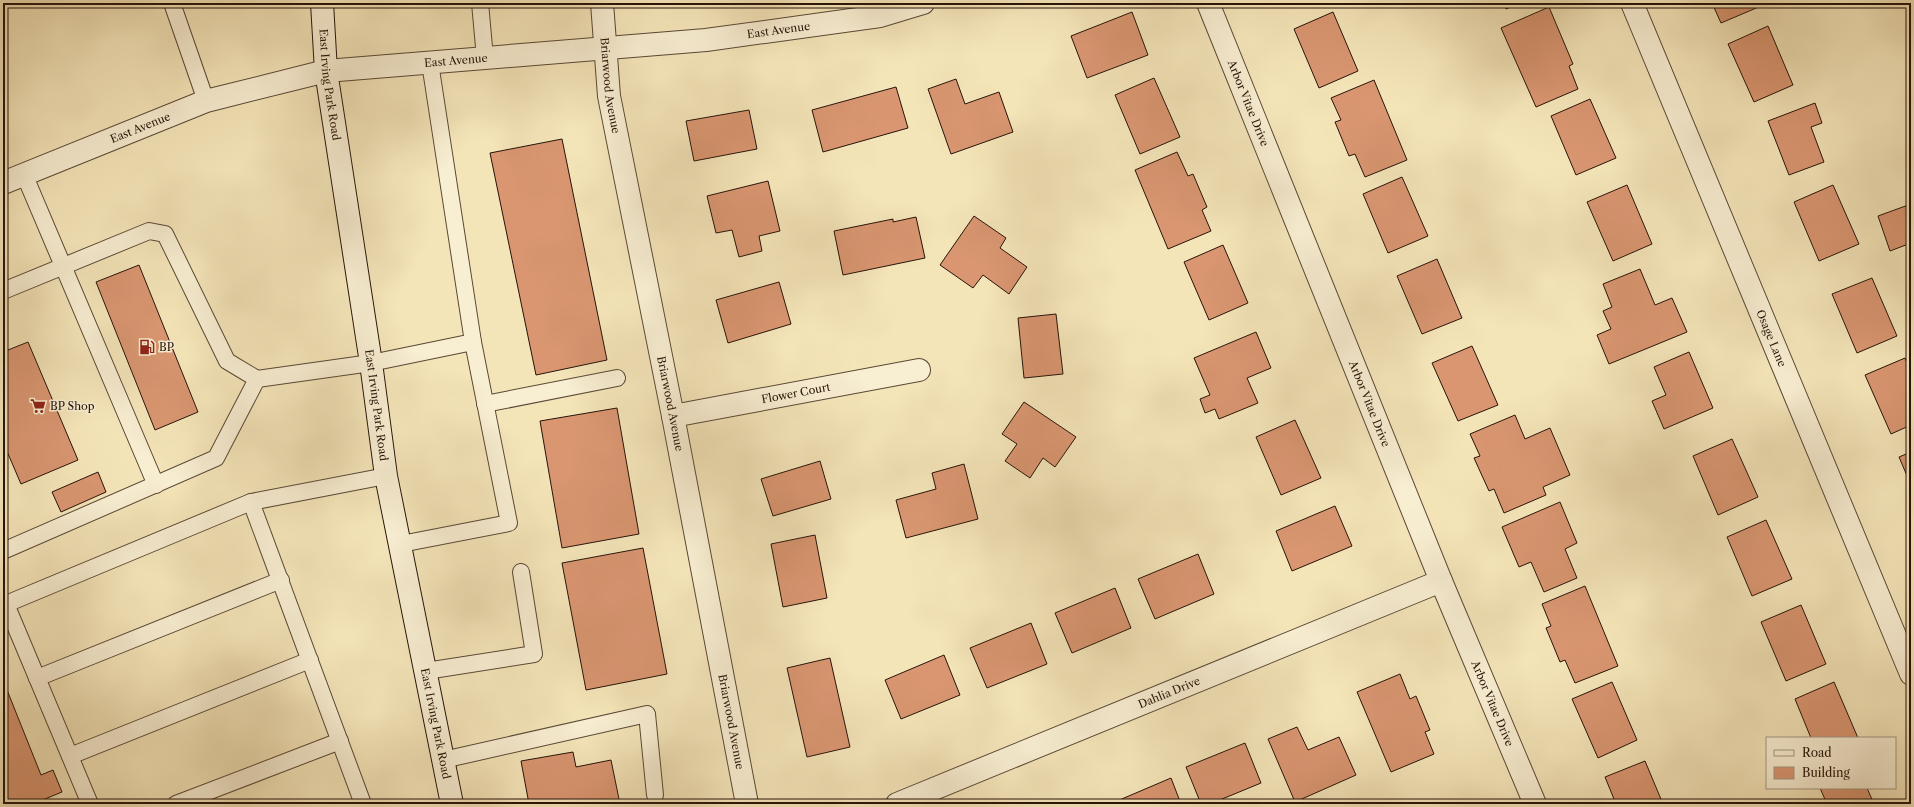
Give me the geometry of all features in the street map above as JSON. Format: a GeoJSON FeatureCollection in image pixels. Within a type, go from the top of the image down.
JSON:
{"type":"FeatureCollection","features":[{"type":"Feature","properties":{"kind":"street","name":"East Irving Park Road"},"geometry":{"type":"LineString","coordinates":[[322,3],[326,71],[371,363],[386,476],[401,544],[452,804]]}},
{"type":"Feature","properties":{"kind":"street","name":"Briarwood Avenue"},"geometry":{"type":"LineString","coordinates":[[602,3],[610,96],[674,416],[747,804]]}},
{"type":"Feature","properties":{"kind":"street","name":"East Avenue"},"geometry":{"type":"LineString","coordinates":[[3,183],[206,101],[326,71],[706,40],[880,16],[923,3]]}},
{"type":"Feature","properties":{"kind":"street","name":"Arbor Vitae Drive"},"geometry":{"type":"LineString","coordinates":[[1208,3],[1441,581],[1535,804]]}},
{"type":"Feature","properties":{"kind":"street","name":"Osage Lane"},"geometry":{"type":"LineString","coordinates":[[1632,3],[1911,674]]}},
{"type":"Feature","properties":{"kind":"street","name":"Flower Court"},"geometry":{"type":"LineString","coordinates":[[674,416],[919,370]]}},
{"type":"Feature","properties":{"kind":"street","name":"Dahlia Drive"},"geometry":{"type":"LineString","coordinates":[[897,804],[1441,581]]}},
{"type":"Feature","properties":{"kind":"lane"},"geometry":{"type":"LineString","coordinates":[[172,3],[206,101]]}},
{"type":"Feature","properties":{"kind":"lane"},"geometry":{"type":"LineString","coordinates":[[480,3],[485,58]]}},
{"type":"Feature","properties":{"kind":"lane"},"geometry":{"type":"LineString","coordinates":[[401,544],[509,522],[473,342],[430,63]]}},
{"type":"Feature","properties":{"kind":"lane"},"geometry":{"type":"LineString","coordinates":[[24,174],[156,485]]}},
{"type":"Feature","properties":{"kind":"lane"},"geometry":{"type":"LineString","coordinates":[[3,291],[63,265],[149,231],[165,234],[227,361],[256,379],[371,363],[473,342]]}},
{"type":"Feature","properties":{"kind":"lane"},"geometry":{"type":"LineString","coordinates":[[485,404],[617,378]]}},
{"type":"Feature","properties":{"kind":"lane"},"geometry":{"type":"LineString","coordinates":[[3,551],[216,458],[256,379]]}},
{"type":"Feature","properties":{"kind":"lane"},"geometry":{"type":"LineString","coordinates":[[90,804],[6,604],[251,502],[386,476]]}},
{"type":"Feature","properties":{"kind":"lane"},"geometry":{"type":"LineString","coordinates":[[251,502],[363,804]]}},
{"type":"Feature","properties":{"kind":"lane"},"geometry":{"type":"LineString","coordinates":[[426,671],[534,654],[521,572]]}},
{"type":"Feature","properties":{"kind":"lane"},"geometry":{"type":"LineString","coordinates":[[37,678],[281,580]]}},
{"type":"Feature","properties":{"kind":"lane"},"geometry":{"type":"LineString","coordinates":[[70,756],[310,660]]}},
{"type":"Feature","properties":{"kind":"lane"},"geometry":{"type":"LineString","coordinates":[[443,760],[647,714],[656,794]]}},
{"type":"Feature","properties":{"kind":"lane"},"geometry":{"type":"LineString","coordinates":[[176,804],[340,741]]}},
{"type":"Feature","properties":{"kind":"building"},"geometry":{"type":"Polygon","coordinates":[[[1503,3],[1520,3],[1506,9],[1503,3]]]}},
{"type":"Feature","properties":{"kind":"building"},"geometry":{"type":"Polygon","coordinates":[[[1712,3],[1760,3],[1761,6],[1721,23],[1712,3]]]}},
{"type":"Feature","properties":{"kind":"building"},"geometry":{"type":"Polygon","coordinates":[[[1549,7],[1573,64],[1569,66],[1578,89],[1536,107],[1501,28],[1549,7]]]}},
{"type":"Feature","properties":{"kind":"building"},"geometry":{"type":"Polygon","coordinates":[[[1132,12],[1148,55],[1087,78],[1071,36],[1132,12]]]}},
{"type":"Feature","properties":{"kind":"building"},"geometry":{"type":"Polygon","coordinates":[[[1333,12],[1358,71],[1319,88],[1294,29],[1333,12]]]}},
{"type":"Feature","properties":{"kind":"building"},"geometry":{"type":"Polygon","coordinates":[[[1768,26],[1793,85],[1754,102],[1728,44],[1768,26]]]}},
{"type":"Feature","properties":{"kind":"building"},"geometry":{"type":"Polygon","coordinates":[[[1154,78],[1180,137],[1140,154],[1115,95],[1154,78]]]}},
{"type":"Feature","properties":{"kind":"building"},"geometry":{"type":"Polygon","coordinates":[[[956,79],[965,104],[999,92],[1013,132],[951,154],[928,89],[956,79]]]}},
{"type":"Feature","properties":{"kind":"building"},"geometry":{"type":"Polygon","coordinates":[[[1374,80],[1407,160],[1365,177],[1355,154],[1349,156],[1335,122],[1341,120],[1331,98],[1374,80]]]}},
{"type":"Feature","properties":{"kind":"building"},"geometry":{"type":"Polygon","coordinates":[[[896,87],[908,128],[823,152],[812,110],[896,87]]]}},
{"type":"Feature","properties":{"kind":"building"},"geometry":{"type":"Polygon","coordinates":[[[1590,99],[1616,158],[1576,175],[1551,116],[1590,99]]]}},
{"type":"Feature","properties":{"kind":"building"},"geometry":{"type":"Polygon","coordinates":[[[1815,103],[1822,123],[1811,127],[1824,162],[1789,175],[1768,121],[1815,103]]]}},
{"type":"Feature","properties":{"kind":"building"},"geometry":{"type":"Polygon","coordinates":[[[749,110],[757,149],[694,161],[686,121],[749,110]]]}},
{"type":"Feature","properties":{"kind":"building"},"geometry":{"type":"Polygon","coordinates":[[[562,139],[607,360],[536,375],[490,153],[562,139]]]}},
{"type":"Feature","properties":{"kind":"building"},"geometry":{"type":"Polygon","coordinates":[[[1177,152],[1188,176],[1193,174],[1207,207],[1202,210],[1211,231],[1168,249],[1135,170],[1177,152]]]}},
{"type":"Feature","properties":{"kind":"building"},"geometry":{"type":"Polygon","coordinates":[[[1402,177],[1428,236],[1388,253],[1363,194],[1402,177]]]}},
{"type":"Feature","properties":{"kind":"building"},"geometry":{"type":"Polygon","coordinates":[[[768,181],[780,231],[759,236],[762,251],[739,257],[732,230],[716,233],[707,196],[768,181]]]}},
{"type":"Feature","properties":{"kind":"building"},"geometry":{"type":"Polygon","coordinates":[[[1627,185],[1652,244],[1613,261],[1587,202],[1627,185]]]}},
{"type":"Feature","properties":{"kind":"building"},"geometry":{"type":"Polygon","coordinates":[[[1833,185],[1859,244],[1819,261],[1794,202],[1833,185]]]}},
{"type":"Feature","properties":{"kind":"building"},"geometry":{"type":"Polygon","coordinates":[[[1911,204],[1911,243],[1890,251],[1878,216],[1911,204]]]}},
{"type":"Feature","properties":{"kind":"building"},"geometry":{"type":"Polygon","coordinates":[[[974,216],[1006,238],[1000,248],[1027,267],[1009,294],[983,275],[973,288],[940,265],[974,216]]]}},
{"type":"Feature","properties":{"kind":"building"},"geometry":{"type":"Polygon","coordinates":[[[916,217],[925,258],[843,275],[834,231],[893,219],[893,222],[916,217]]]}},
{"type":"Feature","properties":{"kind":"building"},"geometry":{"type":"Polygon","coordinates":[[[1223,245],[1248,303],[1209,320],[1184,262],[1223,245]]]}},
{"type":"Feature","properties":{"kind":"building"},"geometry":{"type":"Polygon","coordinates":[[[1437,259],[1462,318],[1422,334],[1397,276],[1437,259]]]}},
{"type":"Feature","properties":{"kind":"building","name":"BP"},"geometry":{"type":"Polygon","coordinates":[[[139,265],[198,412],[155,430],[96,282],[139,265]]]}},
{"type":"Feature","properties":{"kind":"building"},"geometry":{"type":"Polygon","coordinates":[[[1640,269],[1655,305],[1672,298],[1687,332],[1609,364],[1597,335],[1611,329],[1603,311],[1612,307],[1603,284],[1640,269]]]}},
{"type":"Feature","properties":{"kind":"building"},"geometry":{"type":"Polygon","coordinates":[[[1872,278],[1897,336],[1857,353],[1832,294],[1872,278]]]}},
{"type":"Feature","properties":{"kind":"building"},"geometry":{"type":"Polygon","coordinates":[[[779,282],[791,324],[728,343],[716,300],[779,282]]]}},
{"type":"Feature","properties":{"kind":"building"},"geometry":{"type":"Polygon","coordinates":[[[1056,314],[1063,374],[1024,378],[1018,318],[1056,314]]]}},
{"type":"Feature","properties":{"kind":"building"},"geometry":{"type":"Polygon","coordinates":[[[1256,332],[1271,368],[1247,378],[1258,403],[1219,419],[1215,409],[1205,413],[1200,399],[1210,395],[1194,358],[1256,332]]]}},
{"type":"Feature","properties":{"kind":"building"},"geometry":{"type":"Polygon","coordinates":[[[28,342],[78,460],[21,484],[3,442],[3,352],[28,342]]]}},
{"type":"Feature","properties":{"kind":"building"},"geometry":{"type":"Polygon","coordinates":[[[1472,346],[1498,405],[1458,421],[1432,363],[1472,346]]]}},
{"type":"Feature","properties":{"kind":"building"},"geometry":{"type":"Polygon","coordinates":[[[1689,352],[1713,408],[1664,429],[1652,401],[1666,395],[1654,367],[1689,352]]]}},
{"type":"Feature","properties":{"kind":"building"},"geometry":{"type":"Polygon","coordinates":[[[1905,358],[1911,373],[1911,425],[1891,434],[1865,375],[1905,358]]]}},
{"type":"Feature","properties":{"kind":"building"},"geometry":{"type":"Polygon","coordinates":[[[1024,402],[1076,437],[1055,467],[1043,458],[1030,478],[1005,461],[1017,444],[1002,434],[1024,402]]]}},
{"type":"Feature","properties":{"kind":"building"},"geometry":{"type":"Polygon","coordinates":[[[617,408],[639,534],[562,548],[540,421],[617,408]]]}},
{"type":"Feature","properties":{"kind":"building"},"geometry":{"type":"Polygon","coordinates":[[[1515,415],[1525,439],[1550,428],[1570,475],[1543,487],[1546,495],[1504,513],[1494,489],[1489,491],[1474,458],[1480,456],[1470,434],[1515,415]]]}},
{"type":"Feature","properties":{"kind":"building"},"geometry":{"type":"Polygon","coordinates":[[[1295,420],[1321,478],[1281,495],[1256,437],[1295,420]]]}},
{"type":"Feature","properties":{"kind":"building"},"geometry":{"type":"Polygon","coordinates":[[[1732,439],[1758,497],[1718,515],[1693,456],[1732,439]]]}},
{"type":"Feature","properties":{"kind":"building"},"geometry":{"type":"Polygon","coordinates":[[[1911,452],[1911,485],[1899,457],[1911,452]]]}},
{"type":"Feature","properties":{"kind":"building"},"geometry":{"type":"Polygon","coordinates":[[[820,461],[831,499],[773,516],[761,479],[820,461]]]}},
{"type":"Feature","properties":{"kind":"building"},"geometry":{"type":"Polygon","coordinates":[[[964,464],[978,519],[906,538],[896,500],[936,489],[932,473],[964,464]]]}},
{"type":"Feature","properties":{"kind":"building"},"geometry":{"type":"Polygon","coordinates":[[[98,472],[106,492],[61,512],[52,492],[98,472]]]}},
{"type":"Feature","properties":{"kind":"building"},"geometry":{"type":"Polygon","coordinates":[[[1560,502],[1577,543],[1565,549],[1577,578],[1544,592],[1531,562],[1519,567],[1502,527],[1560,502]]]}},
{"type":"Feature","properties":{"kind":"building"},"geometry":{"type":"Polygon","coordinates":[[[1335,506],[1352,546],[1292,571],[1276,531],[1335,506]]]}},
{"type":"Feature","properties":{"kind":"building"},"geometry":{"type":"Polygon","coordinates":[[[1766,520],[1792,579],[1752,596],[1727,537],[1766,520]]]}},
{"type":"Feature","properties":{"kind":"building"},"geometry":{"type":"Polygon","coordinates":[[[815,535],[827,598],[783,607],[771,544],[815,535]]]}},
{"type":"Feature","properties":{"kind":"building"},"geometry":{"type":"Polygon","coordinates":[[[643,548],[667,674],[586,690],[562,563],[643,548]]]}},
{"type":"Feature","properties":{"kind":"building"},"geometry":{"type":"Polygon","coordinates":[[[1198,554],[1214,594],[1155,619],[1138,579],[1198,554]]]}},
{"type":"Feature","properties":{"kind":"building"},"geometry":{"type":"Polygon","coordinates":[[[1585,586],[1618,666],[1575,683],[1565,660],[1560,662],[1546,628],[1551,626],[1542,604],[1585,586]]]}},
{"type":"Feature","properties":{"kind":"building"},"geometry":{"type":"Polygon","coordinates":[[[1115,588],[1131,628],[1072,653],[1055,613],[1115,588]]]}},
{"type":"Feature","properties":{"kind":"building"},"geometry":{"type":"Polygon","coordinates":[[[1801,605],[1826,664],[1786,681],[1761,622],[1801,605]]]}},
{"type":"Feature","properties":{"kind":"building"},"geometry":{"type":"Polygon","coordinates":[[[1031,623],[1047,664],[987,688],[970,648],[1031,623]]]}},
{"type":"Feature","properties":{"kind":"building"},"geometry":{"type":"Polygon","coordinates":[[[944,655],[960,695],[901,719],[885,680],[944,655]]]}},
{"type":"Feature","properties":{"kind":"building"},"geometry":{"type":"Polygon","coordinates":[[[830,658],[850,747],[807,757],[787,668],[830,658]]]}},
{"type":"Feature","properties":{"kind":"building"},"geometry":{"type":"Polygon","coordinates":[[[1400,674],[1410,699],[1416,696],[1430,730],[1425,732],[1434,754],[1391,772],[1357,692],[1400,674]]]}},
{"type":"Feature","properties":{"kind":"building"},"geometry":{"type":"Polygon","coordinates":[[[3,680],[41,775],[53,770],[62,792],[40,801],[41,804],[3,804],[3,680]]]}},
{"type":"Feature","properties":{"kind":"building"},"geometry":{"type":"Polygon","coordinates":[[[1612,682],[1637,740],[1598,758],[1572,699],[1612,682]]]}},
{"type":"Feature","properties":{"kind":"building"},"geometry":{"type":"Polygon","coordinates":[[[1834,682],[1858,737],[1811,737],[1795,699],[1834,682]]]}},
{"type":"Feature","properties":{"kind":"building"},"geometry":{"type":"Polygon","coordinates":[[[1297,727],[1308,750],[1339,737],[1356,775],[1295,802],[1268,739],[1297,727]]]}},
{"type":"Feature","properties":{"kind":"building"},"geometry":{"type":"Polygon","coordinates":[[[1245,743],[1261,783],[1210,804],[1201,804],[1186,767],[1245,743]]]}},
{"type":"Feature","properties":{"kind":"building"},"geometry":{"type":"Polygon","coordinates":[[[573,752],[576,767],[611,760],[620,804],[529,804],[521,761],[573,752]]]}},
{"type":"Feature","properties":{"kind":"building"},"geometry":{"type":"Polygon","coordinates":[[[1645,761],[1663,804],[1616,804],[1605,777],[1645,761]]]}},
{"type":"Feature","properties":{"kind":"building"},"geometry":{"type":"Polygon","coordinates":[[[1171,778],[1181,804],[1110,804],[1171,778]]]}},
{"type":"Feature","properties":{"kind":"building"},"geometry":{"type":"Polygon","coordinates":[[[1820,789],[1867,789],[1874,804],[1827,804],[1820,789]]]}},
{"type":"Feature","properties":{"kind":"place","name":"BP"},"geometry":{"type":"Point","coordinates":[147,347]}},
{"type":"Feature","properties":{"kind":"place","name":"BP Shop"},"geometry":{"type":"Point","coordinates":[38,406]}}]}
